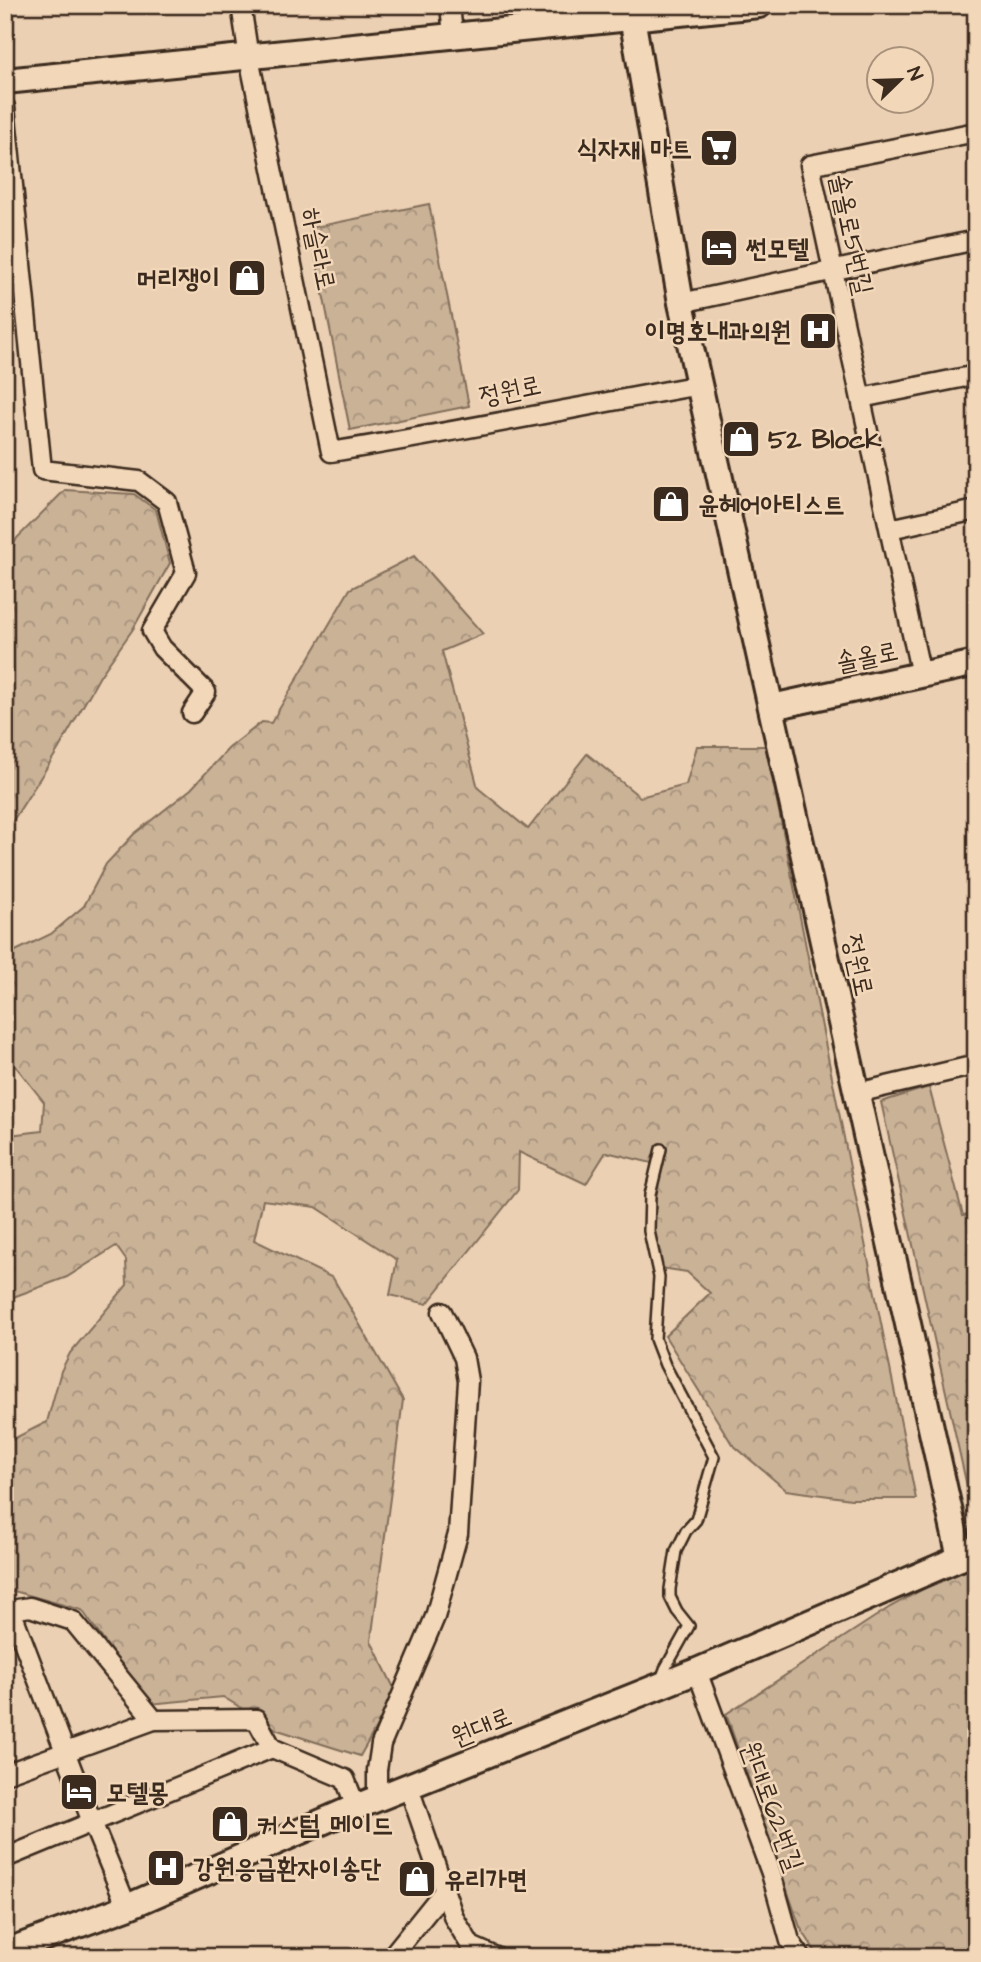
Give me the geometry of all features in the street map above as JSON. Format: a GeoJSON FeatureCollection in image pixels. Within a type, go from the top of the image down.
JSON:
{"type":"FeatureCollection","features":[{"type":"Feature","properties":{"kind":"street","name":"하슬라로"},"geometry":{"type":"LineString","coordinates":[[241,5],[249,58],[331,452]]}},
{"type":"Feature","properties":{"kind":"street"},"geometry":{"type":"LineString","coordinates":[[450,5],[453,35]]}},
{"type":"Feature","properties":{"kind":"street"},"geometry":{"type":"LineString","coordinates":[[5,81],[249,58],[631,11],[759,5]]}},
{"type":"Feature","properties":{"kind":"street","name":"정원로"},"geometry":{"type":"LineString","coordinates":[[631,11],[681,303],[857,1093],[968,1553]]}},
{"type":"Feature","properties":{"kind":"street"},"geometry":{"type":"LineString","coordinates":[[5,107],[42,470],[139,481],[167,502],[186,573],[152,631],[162,648],[206,692],[192,713]]}},
{"type":"Feature","properties":{"kind":"street","name":"솔올로5번길"},"geometry":{"type":"LineString","coordinates":[[921,675],[810,165],[976,131]]}},
{"type":"Feature","properties":{"kind":"street"},"geometry":{"type":"LineString","coordinates":[[681,303],[976,240]]}},
{"type":"Feature","properties":{"kind":"street"},"geometry":{"type":"LineString","coordinates":[[861,398],[976,375]]}},
{"type":"Feature","properties":{"kind":"street","name":"정원로"},"geometry":{"type":"LineString","coordinates":[[331,452],[489,426],[519,418],[700,385]]}},
{"type":"Feature","properties":{"kind":"street"},"geometry":{"type":"LineString","coordinates":[[890,529],[976,510]]}},
{"type":"Feature","properties":{"kind":"street","name":"솔올로"},"geometry":{"type":"LineString","coordinates":[[772,707],[976,663]]}},
{"type":"Feature","properties":{"kind":"street"},"geometry":{"type":"LineString","coordinates":[[857,1093],[976,1065]]}},
{"type":"Feature","properties":{"kind":"street"},"geometry":{"type":"LineString","coordinates":[[366,1803],[377,1770],[381,1744],[435,1617],[458,1534],[468,1381],[464,1358],[442,1312]]}},
{"type":"Feature","properties":{"kind":"street","name":"원대로"},"geometry":{"type":"LineString","coordinates":[[19,1952],[366,1803],[696,1671],[968,1553]]}},
{"type":"Feature","properties":{"kind":"street"},"geometry":{"type":"LineString","coordinates":[[127,1907],[11,1610],[30,1607],[73,1620],[154,1720]]}},
{"type":"Feature","properties":{"kind":"street","name":"원대로62번길"},"geometry":{"type":"LineString","coordinates":[[696,1671],[771,1873],[790,1941],[802,1957]]}},
{"type":"Feature","properties":{"kind":"street"},"geometry":{"type":"LineString","coordinates":[[5,1774],[154,1720],[256,1719],[272,1748],[345,1779],[366,1803]]}},
{"type":"Feature","properties":{"kind":"street"},"geometry":{"type":"LineString","coordinates":[[5,1858],[272,1748]]}},
{"type":"Feature","properties":{"kind":"street"},"geometry":{"type":"LineString","coordinates":[[409,1788],[454,1918],[471,1946],[496,1957]]}},
{"type":"Feature","properties":{"kind":"street"},"geometry":{"type":"LineString","coordinates":[[391,1957],[445,1890]]}},
{"type":"Feature","properties":{"kind":"lane"},"geometry":{"type":"LineString","coordinates":[[659,1686],[665,1669],[689,1626],[670,1597],[674,1558],[686,1531],[696,1520],[714,1457],[665,1366],[655,1339],[659,1277],[649,1231],[650,1195],[661,1149]]}},
{"type":"Feature","properties":{"kind":"green space"},"geometry":{"type":"Polygon","coordinates":[[[429,204],[469,406],[350,430],[310,228],[429,204]]]}},
{"type":"Feature","properties":{"kind":"green space"},"geometry":{"type":"Polygon","coordinates":[[[65,490],[134,494],[156,510],[170,563],[133,629],[100,676],[58,750],[5,833],[5,561],[17,538],[65,490]]]}},
{"type":"Feature","properties":{"kind":"green space"},"geometry":{"type":"Polygon","coordinates":[[[414,556],[483,634],[442,651],[478,788],[528,829],[587,754],[640,797],[686,785],[697,746],[766,746],[916,1499],[851,1499],[786,1490],[732,1444],[665,1336],[710,1293],[687,1272],[654,1267],[656,1164],[606,1152],[586,1184],[519,1152],[518,1190],[427,1304],[390,1295],[397,1260],[316,1207],[263,1200],[254,1240],[333,1278],[403,1400],[371,1641],[396,1692],[360,1756],[278,1730],[223,1697],[149,1704],[82,1610],[14,1591],[5,1598],[5,1443],[47,1422],[61,1371],[70,1353],[127,1285],[126,1260],[116,1246],[67,1277],[5,1300],[5,1133],[9,1135],[42,1131],[44,1102],[17,1068],[5,1059],[5,956],[51,934],[84,906],[106,864],[134,834],[191,789],[229,748],[262,722],[271,723],[350,589],[414,556]]]}},
{"type":"Feature","properties":{"kind":"green space"},"geometry":{"type":"Polygon","coordinates":[[[929,1087],[963,1215],[976,1213],[975,1522],[881,1102],[929,1087]]]}},
{"type":"Feature","properties":{"kind":"green space"},"geometry":{"type":"Polygon","coordinates":[[[976,1560],[976,1957],[819,1957],[800,1927],[726,1714],[890,1607],[976,1560]]]}},
{"type":"Feature","properties":{"kind":"place","name":"식자재 마트"},"geometry":{"type":"Point","coordinates":[719,148]}},
{"type":"Feature","properties":{"kind":"place","name":"썬모텔"},"geometry":{"type":"Point","coordinates":[719,248]}},
{"type":"Feature","properties":{"kind":"place","name":"머리쟁이"},"geometry":{"type":"Point","coordinates":[247,278]}},
{"type":"Feature","properties":{"kind":"place","name":"이명호내과의원"},"geometry":{"type":"Point","coordinates":[818,331]}},
{"type":"Feature","properties":{"kind":"place","name":"52 Block"},"geometry":{"type":"Point","coordinates":[741,439]}},
{"type":"Feature","properties":{"kind":"place","name":"윤헤어아티스트"},"geometry":{"type":"Point","coordinates":[671,504]}},
{"type":"Feature","properties":{"kind":"place","name":"모텔몽"},"geometry":{"type":"Point","coordinates":[79,1792]}},
{"type":"Feature","properties":{"kind":"place","name":"커스텀 메이드"},"geometry":{"type":"Point","coordinates":[230,1824]}},
{"type":"Feature","properties":{"kind":"place","name":"강원응급환자이송단"},"geometry":{"type":"Point","coordinates":[166,1868]}},
{"type":"Feature","properties":{"kind":"place","name":"유리가면"},"geometry":{"type":"Point","coordinates":[417,1879]}}]}
